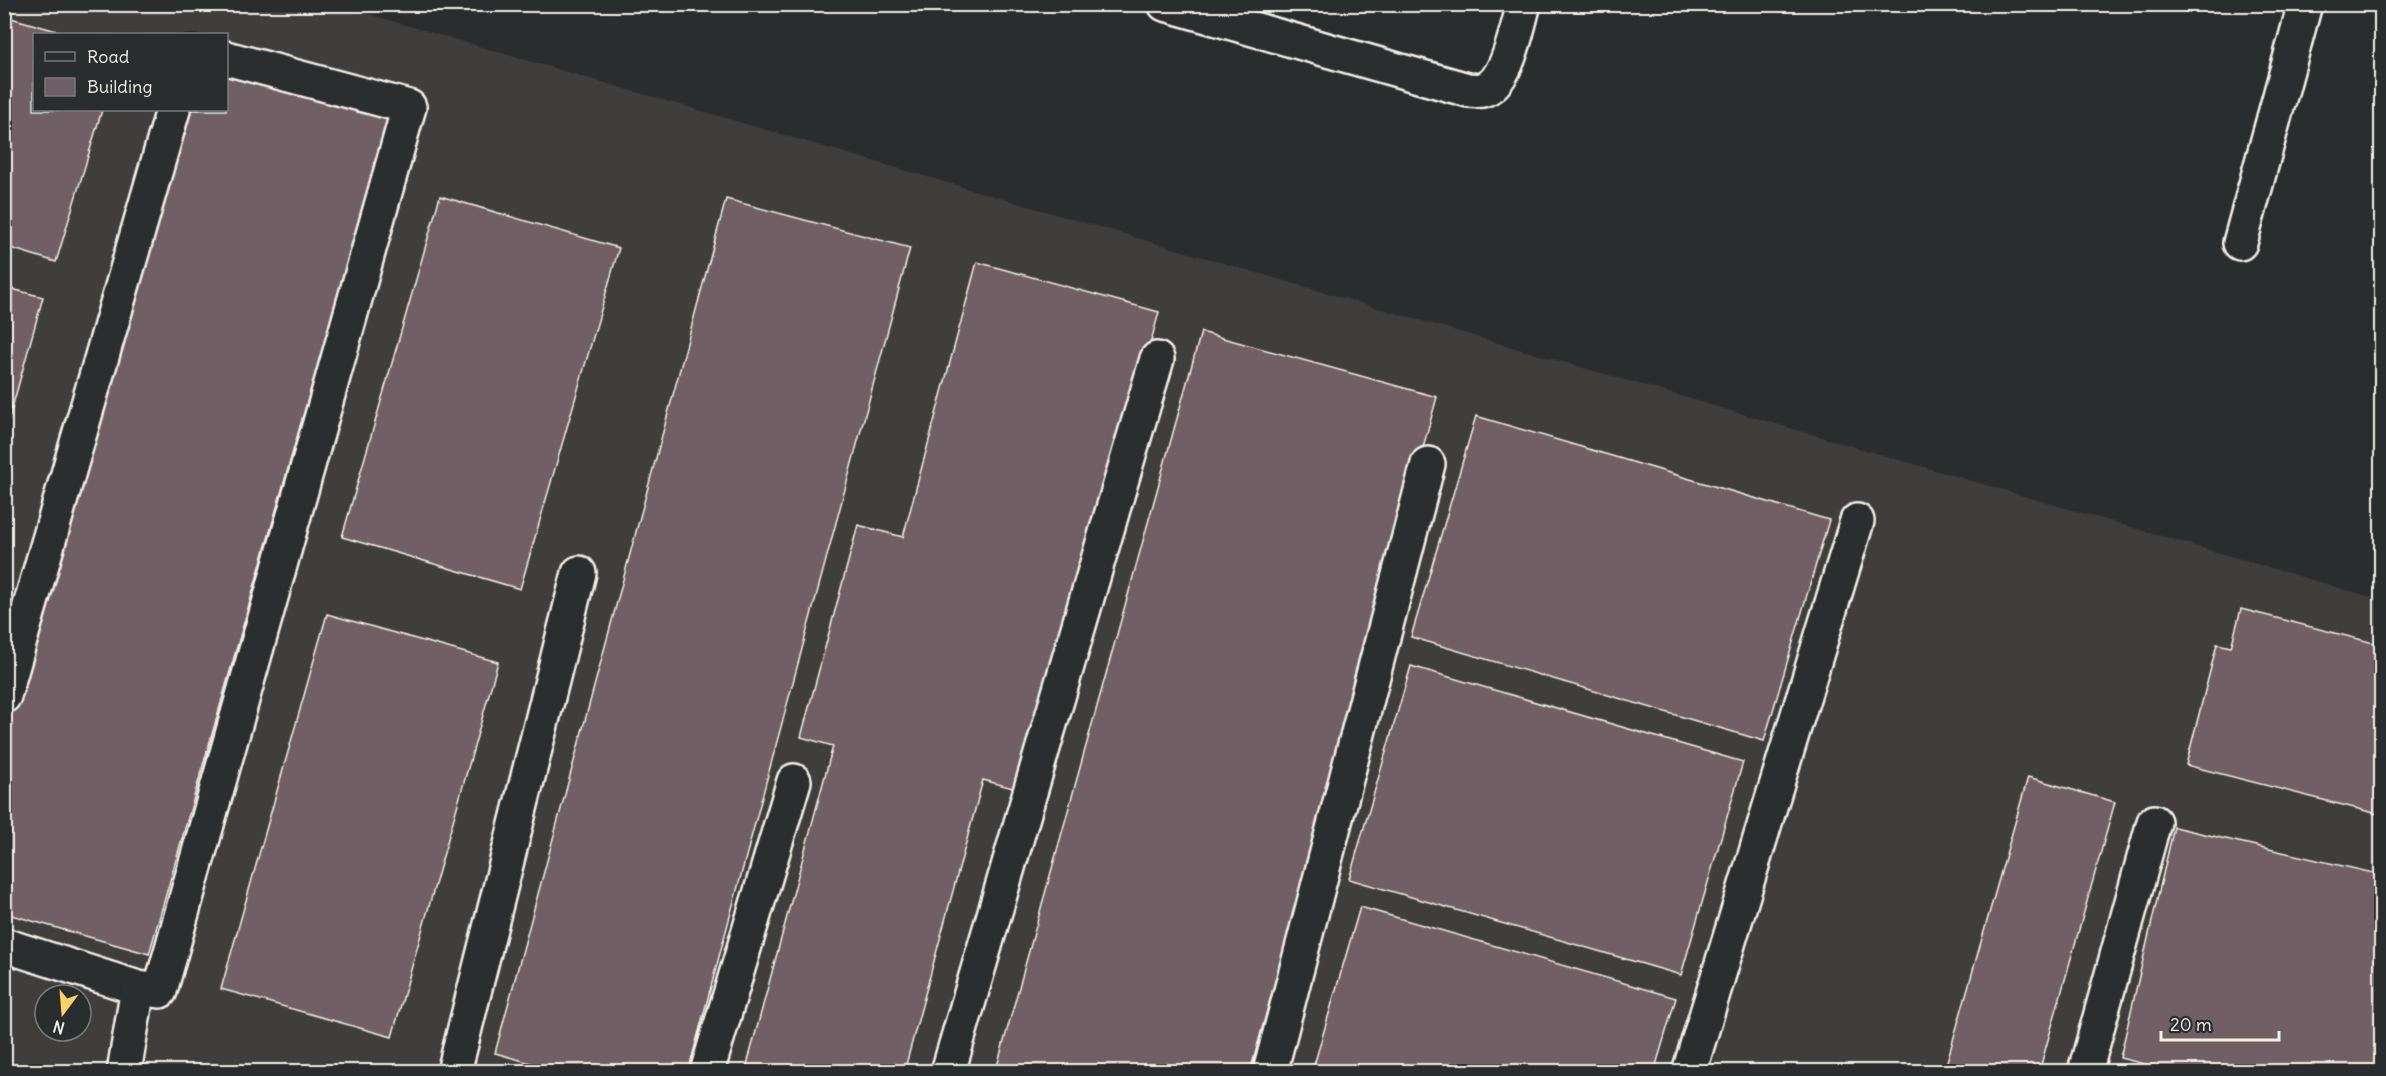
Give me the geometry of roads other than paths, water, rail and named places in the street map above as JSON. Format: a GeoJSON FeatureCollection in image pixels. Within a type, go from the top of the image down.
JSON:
{"type":"FeatureCollection","features":[{"type":"Feature","properties":{"kind":"lane"},"geometry":{"type":"LineString","coordinates":[[1165,4],[1468,90],[1483,90],[1496,82],[1504,69],[1524,4]]}},
{"type":"Feature","properties":{"kind":"lane"},"geometry":{"type":"LineString","coordinates":[[2240,243],[2305,4]]}},
{"type":"Feature","properties":{"kind":"lane"},"geometry":{"type":"LineString","coordinates":[[4,945],[138,988],[160,991],[409,107],[228,59]]}},
{"type":"Feature","properties":{"kind":"lane"},"geometry":{"type":"LineString","coordinates":[[4,696],[173,111]]}},
{"type":"Feature","properties":{"kind":"lane"},"geometry":{"type":"LineString","coordinates":[[948,1071],[1157,359]]}},
{"type":"Feature","properties":{"kind":"lane"},"geometry":{"type":"LineString","coordinates":[[1270,1071],[1428,464]]}},
{"type":"Feature","properties":{"kind":"lane"},"geometry":{"type":"LineString","coordinates":[[1689,1071],[1857,521]]}},
{"type":"Feature","properties":{"kind":"lane"},"geometry":{"type":"LineString","coordinates":[[454,1071],[579,573]]}},
{"type":"Feature","properties":{"kind":"lane"},"geometry":{"type":"LineString","coordinates":[[707,1071],[794,781]]}},
{"type":"Feature","properties":{"kind":"lane"},"geometry":{"type":"LineString","coordinates":[[2085,1071],[2154,822]]}},
{"type":"Feature","properties":{"kind":"lane"},"geometry":{"type":"LineString","coordinates":[[124,1071],[138,988]]}}]}
